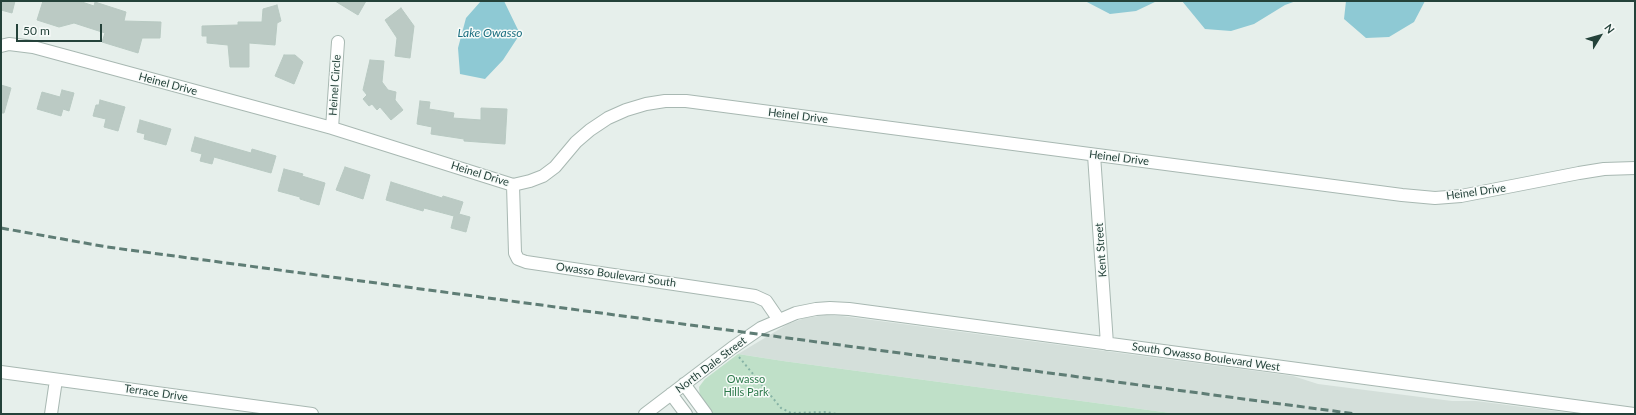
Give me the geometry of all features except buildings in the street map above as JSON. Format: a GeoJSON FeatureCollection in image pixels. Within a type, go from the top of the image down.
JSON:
{"type":"FeatureCollection","features":[{"type":"Feature","properties":{"kind":"street","name":"Heinel Circle"},"geometry":{"type":"LineString","coordinates":[[332,128],[338,42]]}},
{"type":"Feature","properties":{"kind":"street","name":"Heinel Drive"},"geometry":{"type":"LineString","coordinates":[[1,46],[9,44],[33,47],[332,128],[513,185],[543,176],[555,167],[576,142],[608,118],[626,110],[646,104],[665,101],[686,101],[1402,195],[1435,198],[1485,192],[1604,169],[1635,168]]}},
{"type":"Feature","properties":{"kind":"street","name":"Kent Street"},"geometry":{"type":"LineString","coordinates":[[1094,155],[1107,344]]}},
{"type":"Feature","properties":{"kind":"street","name":"Owasso Boulevard South"},"geometry":{"type":"LineString","coordinates":[[513,185],[514,253],[518,259],[526,262],[755,296],[766,301],[779,320]]}},
{"type":"Feature","properties":{"kind":"street","name":"South Owasso Boulevard West"},"geometry":{"type":"LineString","coordinates":[[779,320],[805,311],[822,308],[838,308],[1634,414]]}},
{"type":"Feature","properties":{"kind":"street","name":"North Dale Street"},"geometry":{"type":"LineString","coordinates":[[645,414],[732,348],[757,331],[779,320]]}},
{"type":"Feature","properties":{"kind":"street","name":"Terrace Drive"},"geometry":{"type":"LineString","coordinates":[[1,372],[312,414]]}},
{"type":"Feature","properties":{"kind":"street"},"geometry":{"type":"LineString","coordinates":[[51,414],[56,380]]}},
{"type":"Feature","properties":{"kind":"street"},"geometry":{"type":"LineString","coordinates":[[684,384],[706,414]]}},
{"type":"Feature","properties":{"kind":"street"},"geometry":{"type":"LineString","coordinates":[[671,394],[686,414]]}},
{"type":"Feature","properties":{"kind":"path"},"geometry":{"type":"LineString","coordinates":[[732,348],[781,408],[791,413],[837,414]]}},
{"type":"Feature","properties":{"kind":"shaded area"},"geometry":{"type":"Polygon","coordinates":[[[826,315],[1293,376],[1318,384],[1452,401],[1476,401],[1578,414],[1178,414],[738,354],[788,324],[805,318],[826,315]]]}},
{"type":"Feature","properties":{"kind":"green space","name":"Owasso Hills Park"},"geometry":{"type":"Polygon","coordinates":[[[738,354],[1178,414],[712,414],[700,398],[699,387],[705,379],[738,354]]]}},
{"type":"Feature","properties":{"kind":"water","name":"Lake Owasso"},"geometry":{"type":"Polygon","coordinates":[[[481,1],[504,1],[520,34],[503,60],[485,79],[460,74],[458,48],[466,18],[481,1]]]}},
{"type":"Feature","properties":{"kind":"water"},"geometry":{"type":"Polygon","coordinates":[[[1085,1],[1157,1],[1136,11],[1110,14],[1085,1]]]}},
{"type":"Feature","properties":{"kind":"water"},"geometry":{"type":"Polygon","coordinates":[[[1182,1],[1296,1],[1285,5],[1254,24],[1231,31],[1205,29],[1182,1]]]}},
{"type":"Feature","properties":{"kind":"water"},"geometry":{"type":"Polygon","coordinates":[[[1346,1],[1425,1],[1414,22],[1389,37],[1366,38],[1344,19],[1346,1]]]}},
{"type":"Feature","properties":{"kind":"railway"},"geometry":{"type":"LineString","coordinates":[[1,228],[107,247],[1356,414]]}}]}
